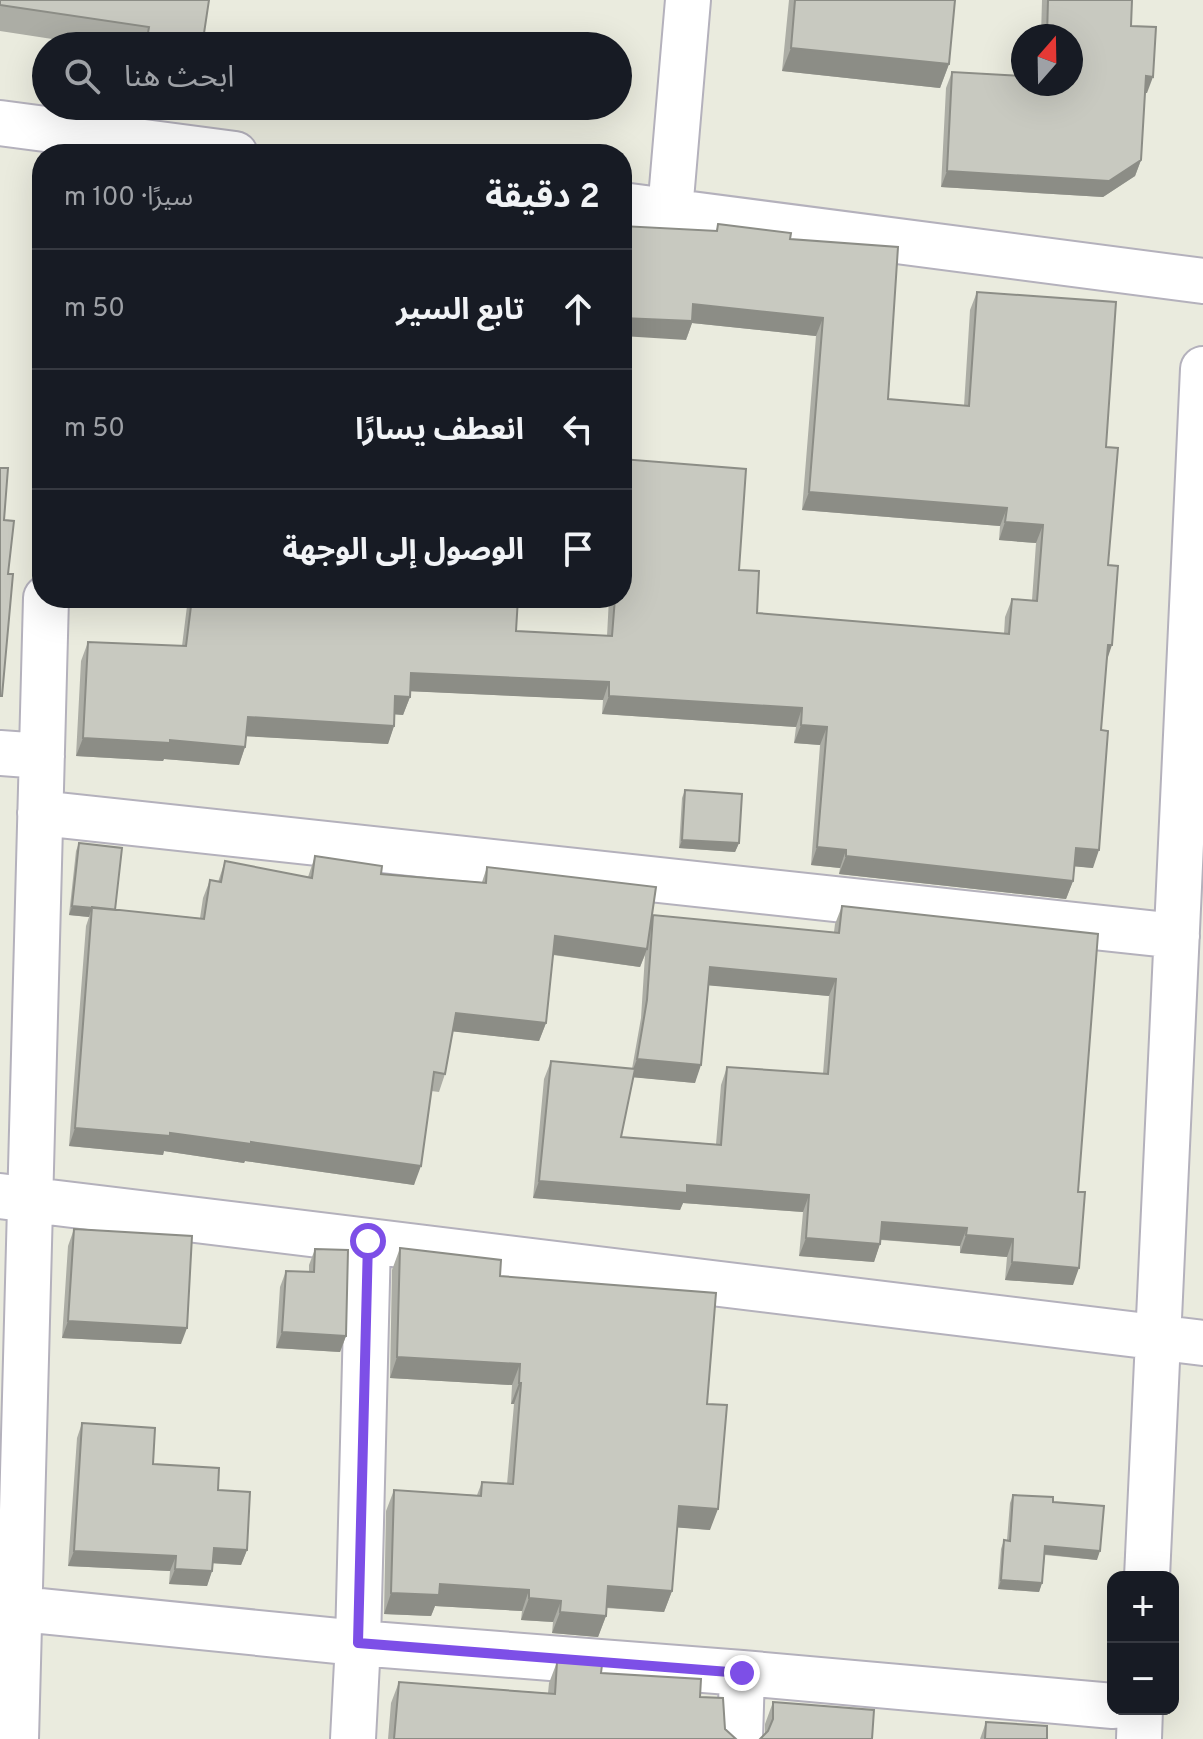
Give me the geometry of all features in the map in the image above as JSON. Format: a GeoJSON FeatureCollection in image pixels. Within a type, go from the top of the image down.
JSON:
{"type":"FeatureCollection","features":[{"type":"Feature","properties":{"kind":"street"},"geometry":{"type":"LineString","coordinates":[[670,211],[688,0]]}},
{"type":"Feature","properties":{"kind":"street"},"geometry":{"type":"LineString","coordinates":[[0,123],[59,142],[88,144]]}},
{"type":"Feature","properties":{"kind":"street"},"geometry":{"type":"LineString","coordinates":[[632,206],[1203,281]]}},
{"type":"Feature","properties":{"kind":"street"},"geometry":{"type":"LineString","coordinates":[[1147,1571],[1203,369]]}},
{"type":"Feature","properties":{"kind":"street"},"geometry":{"type":"LineString","coordinates":[[16,1739],[10,1608],[15,1198],[40,813],[21,755],[44,608]]}},
{"type":"Feature","properties":{"kind":"street"},"geometry":{"type":"LineString","coordinates":[[40,813],[1177,936]]}},
{"type":"Feature","properties":{"kind":"street"},"geometry":{"type":"LineString","coordinates":[[15,1198],[1203,1343]]}},
{"type":"Feature","properties":{"kind":"street"},"geometry":{"type":"LineString","coordinates":[[353,1739],[368,1241]]}},
{"type":"Feature","properties":{"kind":"street"},"geometry":{"type":"LineString","coordinates":[[10,1608],[358,1643],[1107,1705]]}},
{"type":"Feature","properties":{"kind":"street"},"geometry":{"type":"LineString","coordinates":[[740,1739],[742,1673]]}},
{"type":"Feature","properties":{"kind":"street"},"geometry":{"type":"LineString","coordinates":[[1139,1739],[1140,1715]]}},
{"type":"Feature","properties":{"kind":"building"},"geometry":{"type":"Polygon","coordinates":[[[0,0],[209,0],[204,32],[148,32],[149,27],[0,5],[0,0]]]}},
{"type":"Feature","properties":{"kind":"building"},"geometry":{"type":"Polygon","coordinates":[[[795,0],[955,0],[949,64],[791,48],[795,0]]]}},
{"type":"Feature","properties":{"kind":"building"},"geometry":{"type":"Polygon","coordinates":[[[1048,0],[1132,0],[1131,26],[1156,27],[1153,77],[1146,76],[1141,160],[1109,181],[947,171],[952,72],[1011,75],[1011,96],[1083,96],[1083,24],[1047,24],[1048,0]]]}},
{"type":"Feature","properties":{"kind":"building"},"geometry":{"type":"Polygon","coordinates":[[[718,224],[791,233],[790,239],[898,247],[888,399],[969,406],[977,292],[1116,302],[1106,447],[1118,448],[1108,565],[1118,566],[1101,730],[1108,731],[1099,850],[1076,848],[1073,881],[846,856],[846,850],[817,847],[827,727],[801,725],[802,708],[609,696],[609,682],[411,673],[410,697],[395,696],[394,726],[248,717],[245,747],[170,740],[170,743],[83,738],[88,642],[186,646],[191,608],[517,608],[516,631],[612,636],[614,608],[632,608],[632,460],[746,469],[739,570],[759,571],[757,613],[1009,634],[1012,599],[1037,601],[1043,525],[1005,522],[1007,508],[809,492],[823,318],[693,304],[692,321],[632,318],[632,227],[717,231],[718,224]]]}},
{"type":"Feature","properties":{"kind":"building"},"geometry":{"type":"Polygon","coordinates":[[[0,468],[8,468],[4,520],[14,521],[8,574],[13,574],[2,696],[0,696],[0,468]]]}},
{"type":"Feature","properties":{"kind":"building"},"geometry":{"type":"Polygon","coordinates":[[[685,790],[742,794],[739,843],[682,840],[685,790]]]}},
{"type":"Feature","properties":{"kind":"building"},"geometry":{"type":"Polygon","coordinates":[[[79,843],[122,848],[115,910],[72,906],[79,843]]]}},
{"type":"Feature","properties":{"kind":"building"},"geometry":{"type":"Polygon","coordinates":[[[315,856],[382,866],[381,874],[486,883],[487,867],[656,887],[647,949],[555,936],[546,1023],[456,1013],[445,1074],[434,1072],[421,1166],[170,1133],[170,1136],[75,1128],[92,907],[204,919],[210,880],[221,882],[225,861],[312,878],[315,856]]]}},
{"type":"Feature","properties":{"kind":"building"},"geometry":{"type":"Polygon","coordinates":[[[842,906],[1098,934],[1078,1192],[1085,1192],[1079,1268],[1012,1262],[1013,1239],[966,1235],[967,1228],[882,1222],[880,1244],[806,1238],[809,1195],[687,1185],[687,1193],[539,1181],[551,1061],[635,1069],[621,1137],[721,1145],[727,1067],[828,1074],[836,979],[710,967],[701,1065],[637,1059],[647,1000],[653,915],[839,933],[842,906]]]}},
{"type":"Feature","properties":{"kind":"building"},"geometry":{"type":"Polygon","coordinates":[[[74,1229],[192,1236],[187,1328],[68,1321],[74,1229]]]}},
{"type":"Feature","properties":{"kind":"building"},"geometry":{"type":"Polygon","coordinates":[[[400,1248],[501,1260],[500,1276],[716,1293],[707,1404],[727,1405],[718,1509],[679,1506],[672,1591],[608,1586],[606,1616],[560,1612],[561,1601],[529,1598],[529,1590],[440,1584],[439,1595],[391,1593],[394,1490],[481,1496],[482,1482],[513,1484],[521,1383],[520,1364],[397,1357],[400,1248]]]}},
{"type":"Feature","properties":{"kind":"building"},"geometry":{"type":"Polygon","coordinates":[[[315,1249],[348,1250],[346,1336],[282,1332],[286,1271],[314,1272],[315,1249]]]}},
{"type":"Feature","properties":{"kind":"building"},"geometry":{"type":"Polygon","coordinates":[[[82,1423],[155,1428],[153,1464],[219,1468],[218,1490],[250,1492],[247,1550],[214,1548],[212,1571],[175,1569],[176,1556],[74,1551],[82,1423]]]}},
{"type":"Feature","properties":{"kind":"building"},"geometry":{"type":"Polygon","coordinates":[[[1013,1495],[1053,1497],[1053,1502],[1104,1506],[1100,1551],[1045,1546],[1042,1583],[1001,1580],[1004,1540],[1010,1541],[1013,1495]]]}},
{"type":"Feature","properties":{"kind":"building"},"geometry":{"type":"Polygon","coordinates":[[[557,1662],[602,1665],[601,1673],[701,1679],[700,1697],[723,1698],[725,1729],[736,1739],[394,1739],[399,1682],[555,1694],[557,1662]]]}},
{"type":"Feature","properties":{"kind":"building"},"geometry":{"type":"Polygon","coordinates":[[[773,1702],[874,1710],[872,1739],[760,1739],[773,1719],[773,1702]]]}},
{"type":"Feature","properties":{"kind":"building"},"geometry":{"type":"Polygon","coordinates":[[[986,1722],[1047,1726],[1047,1739],[985,1739],[986,1722]]]}},
{"type":"Feature","properties":{"kind":"route"},"geometry":{"type":"LineString","coordinates":[[368,1241],[358,1643],[742,1673]]}}]}
